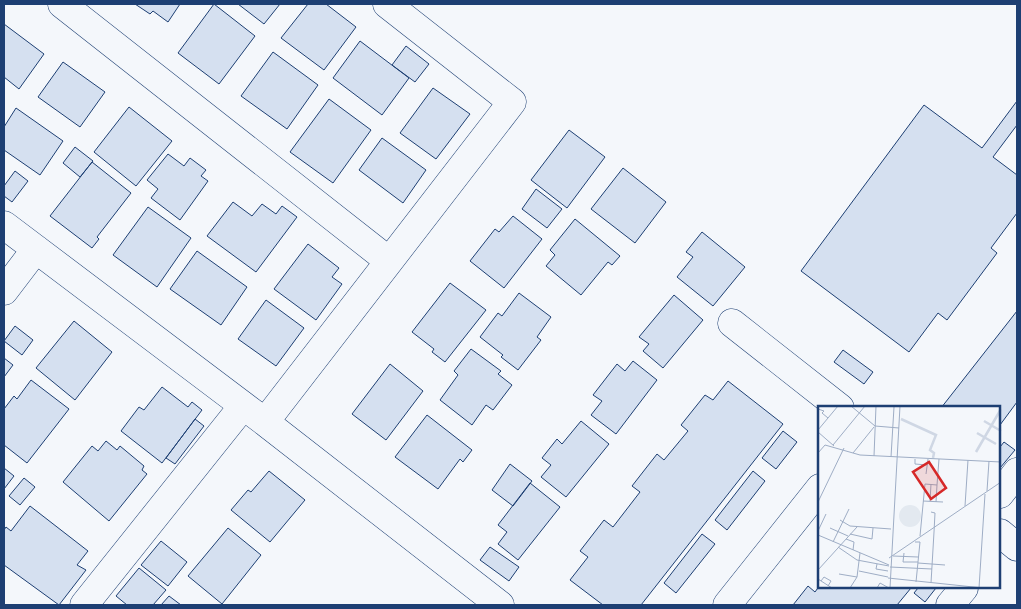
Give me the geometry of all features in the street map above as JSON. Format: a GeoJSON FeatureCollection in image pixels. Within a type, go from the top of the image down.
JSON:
{"type":"FeatureCollection","features":[{"type":"Feature","properties":{"kind":"street"},"geometry":{"type":"LineString","coordinates":[[62,4],[389,261]]}},
{"type":"Feature","properties":{"kind":"street"},"geometry":{"type":"LineString","coordinates":[[265,422],[512,102],[387,4]]}},
{"type":"Feature","properties":{"kind":"street"},"geometry":{"type":"LineString","coordinates":[[4,225],[265,422],[500,605]]}},
{"type":"Feature","properties":{"kind":"street"},"geometry":{"type":"LineString","coordinates":[[4,291],[36,249]]}},
{"type":"Feature","properties":{"kind":"street"},"geometry":{"type":"LineString","coordinates":[[732,322],[837,406]]}},
{"type":"Feature","properties":{"kind":"street"},"geometry":{"type":"LineString","coordinates":[[84,605],[243,406]]}},
{"type":"Feature","properties":{"kind":"street"},"geometry":{"type":"LineString","coordinates":[[1001,493],[1017,472]]}},
{"type":"Feature","properties":{"kind":"street"},"geometry":{"type":"LineString","coordinates":[[727,605],[818,491]]}},
{"type":"Feature","properties":{"kind":"street"},"geometry":{"type":"LineString","coordinates":[[950,605],[963,589]]}},
{"type":"Feature","properties":{"kind":"building"},"geometry":{"type":"Polygon","coordinates":[[[135,4],[180,4],[168,22],[153,11],[150,14],[135,4]]]}},
{"type":"Feature","properties":{"kind":"building"},"geometry":{"type":"Polygon","coordinates":[[[214,4],[255,36],[219,84],[178,53],[214,4]]]}},
{"type":"Feature","properties":{"kind":"building"},"geometry":{"type":"Polygon","coordinates":[[[238,4],[280,4],[264,24],[238,4]]]}},
{"type":"Feature","properties":{"kind":"building"},"geometry":{"type":"Polygon","coordinates":[[[308,4],[326,4],[356,27],[324,70],[281,38],[308,4]]]}},
{"type":"Feature","properties":{"kind":"building"},"geometry":{"type":"Polygon","coordinates":[[[4,24],[44,54],[19,89],[4,77],[4,24]]]}},
{"type":"Feature","properties":{"kind":"building"},"geometry":{"type":"Polygon","coordinates":[[[360,41],[409,78],[382,115],[333,78],[360,41]]]}},
{"type":"Feature","properties":{"kind":"building"},"geometry":{"type":"Polygon","coordinates":[[[406,46],[429,64],[415,82],[392,65],[406,46]]]}},
{"type":"Feature","properties":{"kind":"building"},"geometry":{"type":"Polygon","coordinates":[[[273,52],[318,85],[287,129],[241,96],[273,52]]]}},
{"type":"Feature","properties":{"kind":"building"},"geometry":{"type":"Polygon","coordinates":[[[63,62],[105,92],[80,127],[38,97],[63,62]]]}},
{"type":"Feature","properties":{"kind":"building"},"geometry":{"type":"Polygon","coordinates":[[[433,88],[470,114],[436,159],[400,133],[433,88]]]}},
{"type":"Feature","properties":{"kind":"building"},"geometry":{"type":"Polygon","coordinates":[[[329,99],[371,130],[333,183],[290,152],[329,99]]]}},
{"type":"Feature","properties":{"kind":"building"},"geometry":{"type":"Polygon","coordinates":[[[1017,101],[1017,125],[993,157],[1017,175],[1017,213],[991,248],[997,253],[947,320],[938,313],[909,352],[801,271],[924,105],[982,148],[1017,101]]]}},
{"type":"Feature","properties":{"kind":"building"},"geometry":{"type":"Polygon","coordinates":[[[129,107],[172,141],[136,186],[94,152],[129,107]]]}},
{"type":"Feature","properties":{"kind":"building"},"geometry":{"type":"Polygon","coordinates":[[[16,108],[63,141],[40,175],[4,150],[4,127],[16,108]]]}},
{"type":"Feature","properties":{"kind":"building"},"geometry":{"type":"Polygon","coordinates":[[[569,130],[605,157],[567,208],[531,180],[569,130]]]}},
{"type":"Feature","properties":{"kind":"building"},"geometry":{"type":"Polygon","coordinates":[[[382,138],[426,170],[403,203],[359,170],[382,138]]]}},
{"type":"Feature","properties":{"kind":"building"},"geometry":{"type":"Polygon","coordinates":[[[75,147],[93,161],[80,177],[63,163],[75,147]]]}},
{"type":"Feature","properties":{"kind":"building"},"geometry":{"type":"Polygon","coordinates":[[[168,154],[184,166],[190,158],[206,170],[201,176],[208,181],[180,220],[151,198],[158,189],[147,180],[168,154]]]}},
{"type":"Feature","properties":{"kind":"building"},"geometry":{"type":"Polygon","coordinates":[[[92,162],[131,193],[97,237],[99,239],[92,248],[50,216],[92,162]]]}},
{"type":"Feature","properties":{"kind":"building"},"geometry":{"type":"Polygon","coordinates":[[[623,168],[666,202],[635,243],[591,209],[623,168]]]}},
{"type":"Feature","properties":{"kind":"building"},"geometry":{"type":"Polygon","coordinates":[[[15,171],[28,181],[12,202],[4,196],[4,186],[15,171]]]}},
{"type":"Feature","properties":{"kind":"building"},"geometry":{"type":"Polygon","coordinates":[[[536,189],[562,209],[547,228],[522,209],[536,189]]]}},
{"type":"Feature","properties":{"kind":"building"},"geometry":{"type":"Polygon","coordinates":[[[233,202],[252,216],[262,204],[276,214],[282,206],[297,217],[256,272],[207,236],[233,202]]]}},
{"type":"Feature","properties":{"kind":"building"},"geometry":{"type":"Polygon","coordinates":[[[148,207],[191,238],[157,287],[113,255],[148,207]]]}},
{"type":"Feature","properties":{"kind":"building"},"geometry":{"type":"Polygon","coordinates":[[[513,216],[542,239],[504,288],[470,261],[495,229],[499,232],[513,216]]]}},
{"type":"Feature","properties":{"kind":"building"},"geometry":{"type":"Polygon","coordinates":[[[575,219],[620,256],[612,265],[608,262],[581,295],[546,266],[555,255],[550,250],[575,219]]]}},
{"type":"Feature","properties":{"kind":"building"},"geometry":{"type":"Polygon","coordinates":[[[702,232],[745,267],[713,306],[677,277],[693,257],[686,252],[702,232]]]}},
{"type":"Feature","properties":{"kind":"building"},"geometry":{"type":"Polygon","coordinates":[[[308,244],[339,268],[332,277],[342,284],[316,320],[274,289],[308,244]]]}},
{"type":"Feature","properties":{"kind":"building"},"geometry":{"type":"Polygon","coordinates":[[[197,251],[247,287],[221,325],[170,289],[197,251]]]}},
{"type":"Feature","properties":{"kind":"building"},"geometry":{"type":"Polygon","coordinates":[[[450,283],[486,310],[445,362],[432,352],[434,349],[412,332],[450,283]]]}},
{"type":"Feature","properties":{"kind":"building"},"geometry":{"type":"Polygon","coordinates":[[[519,293],[551,317],[537,337],[541,340],[518,370],[480,337],[498,313],[502,316],[519,293]]]}},
{"type":"Feature","properties":{"kind":"building"},"geometry":{"type":"Polygon","coordinates":[[[674,295],[703,320],[663,368],[643,351],[649,344],[639,337],[674,295]]]}},
{"type":"Feature","properties":{"kind":"building"},"geometry":{"type":"Polygon","coordinates":[[[266,300],[304,328],[276,366],[238,339],[266,300]]]}},
{"type":"Feature","properties":{"kind":"building"},"geometry":{"type":"Polygon","coordinates":[[[1017,311],[1017,402],[1001,424],[1001,406],[943,406],[1017,311]]]}},
{"type":"Feature","properties":{"kind":"building"},"geometry":{"type":"Polygon","coordinates":[[[74,321],[112,352],[75,400],[36,368],[74,321]]]}},
{"type":"Feature","properties":{"kind":"building"},"geometry":{"type":"Polygon","coordinates":[[[15,326],[33,340],[22,355],[4,341],[15,326]]]}},
{"type":"Feature","properties":{"kind":"building"},"geometry":{"type":"Polygon","coordinates":[[[471,349],[501,371],[498,374],[512,385],[493,410],[486,405],[472,425],[440,400],[458,375],[454,371],[471,349]]]}},
{"type":"Feature","properties":{"kind":"building"},"geometry":{"type":"Polygon","coordinates":[[[843,350],[873,372],[864,384],[834,362],[843,350]]]}},
{"type":"Feature","properties":{"kind":"building"},"geometry":{"type":"Polygon","coordinates":[[[4,358],[13,365],[4,377],[4,358]]]}},
{"type":"Feature","properties":{"kind":"building"},"geometry":{"type":"Polygon","coordinates":[[[633,361],[657,380],[616,434],[591,415],[602,401],[593,395],[617,364],[625,371],[633,361]]]}},
{"type":"Feature","properties":{"kind":"building"},"geometry":{"type":"Polygon","coordinates":[[[390,364],[423,391],[386,440],[352,414],[390,364]]]}},
{"type":"Feature","properties":{"kind":"building"},"geometry":{"type":"Polygon","coordinates":[[[31,380],[69,409],[27,463],[4,445],[4,409],[14,396],[17,399],[31,380]]]}},
{"type":"Feature","properties":{"kind":"building"},"geometry":{"type":"Polygon","coordinates":[[[728,381],[783,424],[641,605],[603,605],[570,580],[588,557],[580,551],[604,520],[613,527],[640,492],[632,486],[657,454],[664,460],[688,431],[681,425],[705,395],[713,400],[728,381]]]}},
{"type":"Feature","properties":{"kind":"building"},"geometry":{"type":"Polygon","coordinates":[[[162,387],[188,407],[192,402],[202,410],[162,463],[121,431],[139,407],[144,410],[162,387]]]}},
{"type":"Feature","properties":{"kind":"building"},"geometry":{"type":"Polygon","coordinates":[[[427,415],[472,450],[463,462],[460,459],[438,489],[395,457],[427,415]]]}},
{"type":"Feature","properties":{"kind":"building"},"geometry":{"type":"Polygon","coordinates":[[[195,419],[204,426],[175,464],[166,458],[195,419]]]}},
{"type":"Feature","properties":{"kind":"building"},"geometry":{"type":"Polygon","coordinates":[[[581,421],[609,444],[566,497],[541,477],[551,465],[542,458],[557,439],[562,444],[581,421]]]}},
{"type":"Feature","properties":{"kind":"building"},"geometry":{"type":"Polygon","coordinates":[[[783,431],[797,442],[776,469],[762,458],[783,431]]]}},
{"type":"Feature","properties":{"kind":"building"},"geometry":{"type":"Polygon","coordinates":[[[106,441],[117,450],[120,446],[144,466],[142,470],[147,474],[109,521],[63,482],[92,446],[98,451],[106,441]]]}},
{"type":"Feature","properties":{"kind":"building"},"geometry":{"type":"Polygon","coordinates":[[[1004,442],[1015,450],[1001,467],[1001,446],[1004,442]]]}},
{"type":"Feature","properties":{"kind":"building"},"geometry":{"type":"Polygon","coordinates":[[[510,464],[532,481],[513,506],[492,490],[510,464]]]}},
{"type":"Feature","properties":{"kind":"building"},"geometry":{"type":"Polygon","coordinates":[[[4,468],[14,476],[4,489],[4,468]]]}},
{"type":"Feature","properties":{"kind":"building"},"geometry":{"type":"Polygon","coordinates":[[[269,471],[305,500],[270,542],[231,510],[248,490],[251,492],[269,471]]]}},
{"type":"Feature","properties":{"kind":"building"},"geometry":{"type":"Polygon","coordinates":[[[753,471],[765,481],[727,530],[715,520],[753,471]]]}},
{"type":"Feature","properties":{"kind":"building"},"geometry":{"type":"Polygon","coordinates":[[[24,478],[35,487],[20,505],[9,496],[24,478]]]}},
{"type":"Feature","properties":{"kind":"building"},"geometry":{"type":"Polygon","coordinates":[[[530,483],[560,507],[518,560],[498,544],[507,532],[498,525],[530,483]]]}},
{"type":"Feature","properties":{"kind":"building"},"geometry":{"type":"Polygon","coordinates":[[[30,506],[88,551],[77,565],[86,570],[59,605],[4,565],[4,530],[6,527],[11,531],[30,506]]]}},
{"type":"Feature","properties":{"kind":"building"},"geometry":{"type":"Polygon","coordinates":[[[228,528],[261,555],[222,604],[188,576],[228,528]]]}},
{"type":"Feature","properties":{"kind":"building"},"geometry":{"type":"Polygon","coordinates":[[[702,534],[715,544],[676,593],[664,583],[702,534]]]}},
{"type":"Feature","properties":{"kind":"building"},"geometry":{"type":"Polygon","coordinates":[[[161,541],[187,562],[168,586],[141,565],[161,541]]]}},
{"type":"Feature","properties":{"kind":"building"},"geometry":{"type":"Polygon","coordinates":[[[490,547],[519,567],[509,581],[480,560],[490,547]]]}},
{"type":"Feature","properties":{"kind":"building"},"geometry":{"type":"Polygon","coordinates":[[[139,568],[166,590],[153,605],[127,605],[116,596],[139,568]]]}},
{"type":"Feature","properties":{"kind":"building"},"geometry":{"type":"Polygon","coordinates":[[[808,586],[815,592],[818,588],[910,589],[897,605],[793,605],[808,586]]]}},
{"type":"Feature","properties":{"kind":"building"},"geometry":{"type":"Polygon","coordinates":[[[917,589],[935,589],[925,602],[914,593],[917,589]]]}},
{"type":"Feature","properties":{"kind":"building"},"geometry":{"type":"Polygon","coordinates":[[[169,596],[181,605],[161,605],[169,596]]]}}]}
